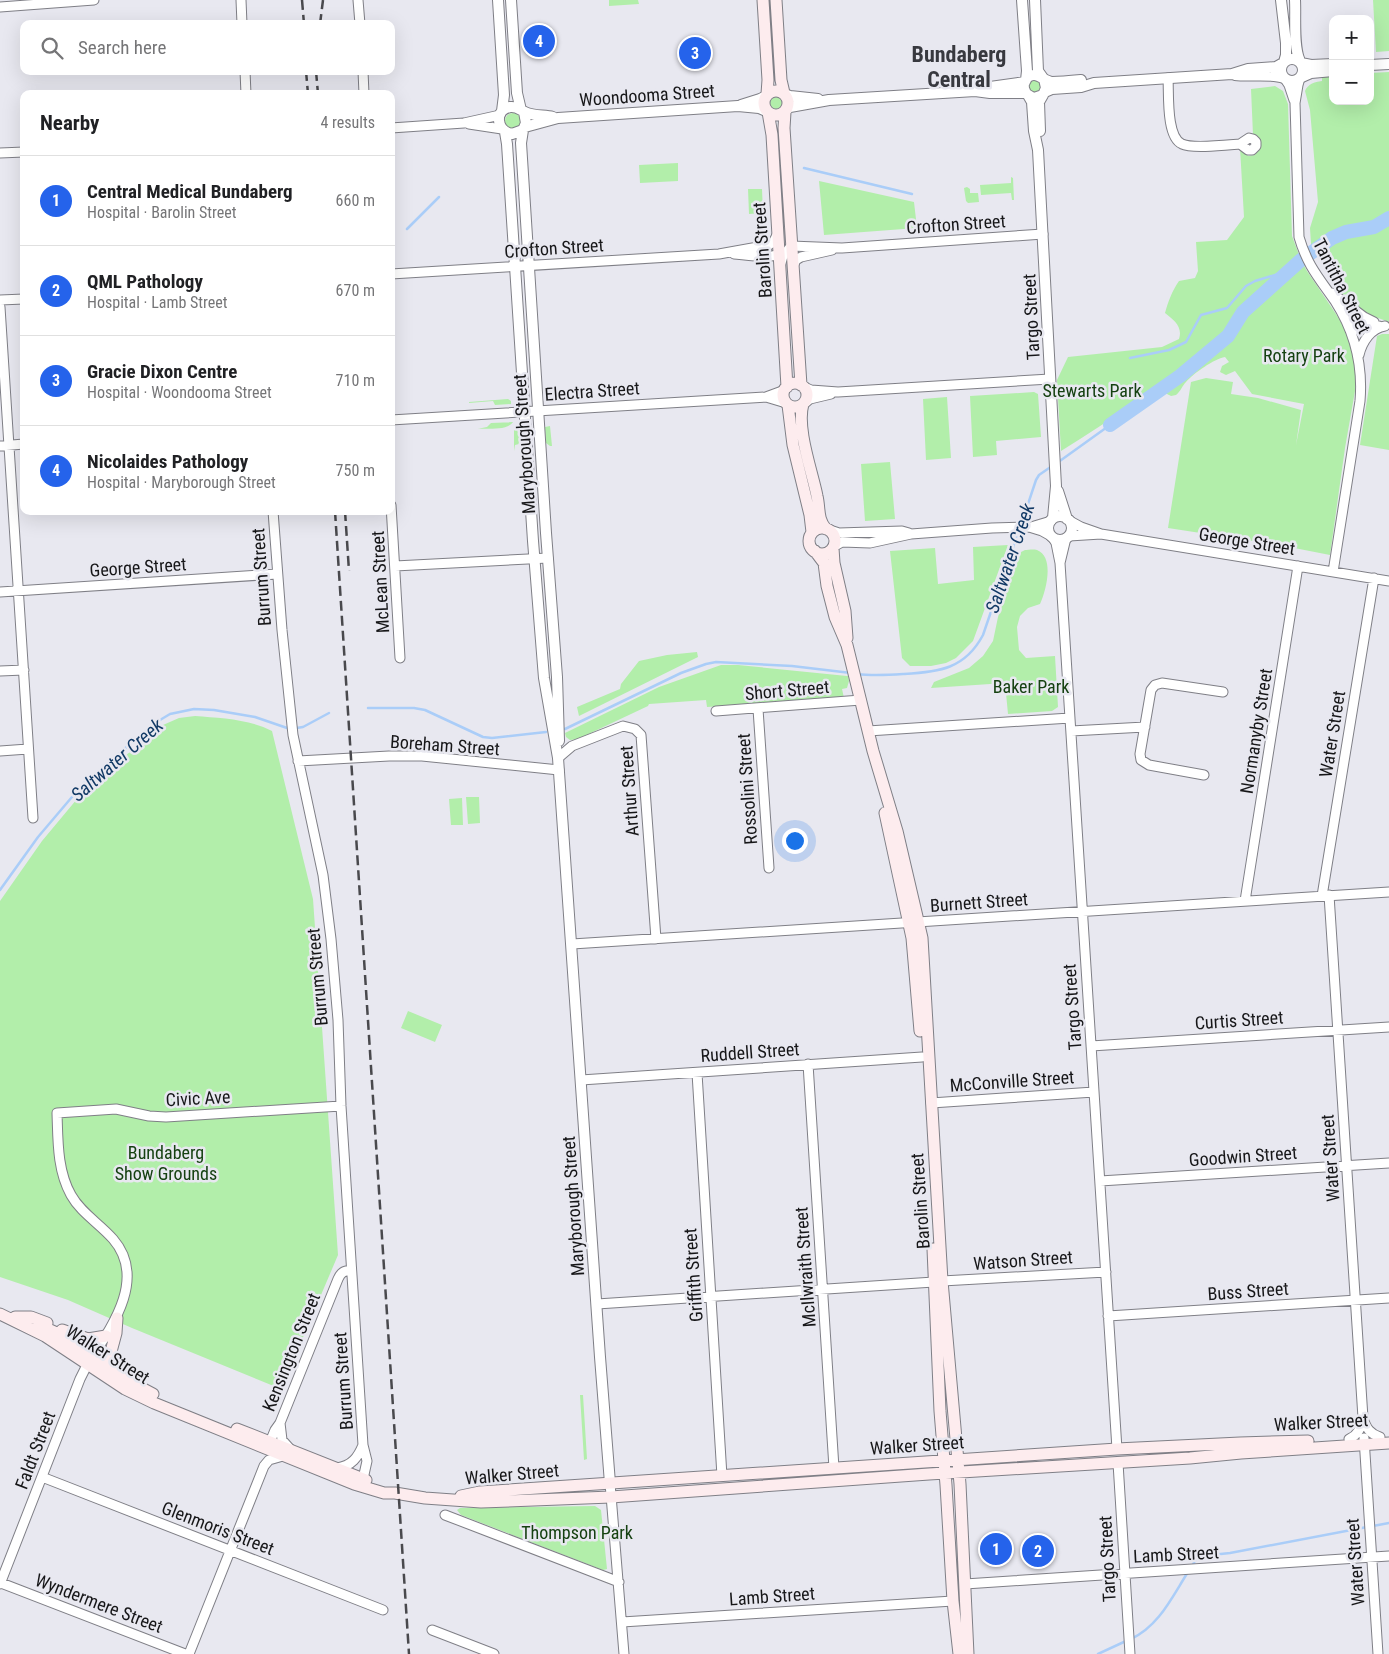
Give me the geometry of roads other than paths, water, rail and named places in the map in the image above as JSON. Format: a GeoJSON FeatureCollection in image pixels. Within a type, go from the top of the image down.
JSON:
{"type":"FeatureCollection","features":[{"type":"Feature","properties":{"kind":"main road"},"geometry":{"type":"LineString","coordinates":[[763,0],[768,80],[764,105],[767,112],[776,115],[786,111],[788,103],[781,80],[776,0]]}},
{"type":"Feature","properties":{"kind":"main road"},"geometry":{"type":"LineString","coordinates":[[767,95],[777,90],[784,93]]}},
{"type":"Feature","properties":{"kind":"main road","name":"Barolin Street"},"geometry":{"type":"LineString","coordinates":[[786,111],[784,128],[790,234],[803,386]]}},
{"type":"Feature","properties":{"kind":"main road","name":"Barolin Street"},"geometry":{"type":"LineString","coordinates":[[767,112],[772,127],[786,388]]}},
{"type":"Feature","properties":{"kind":"main road"},"geometry":{"type":"LineString","coordinates":[[794,384],[803,386],[807,395],[802,418],[804,439],[818,500],[819,516],[822,524],[835,540],[833,547],[826,552],[818,553],[810,543],[812,532],[810,515],[793,446],[787,404],[783,396],[786,388],[794,384]]}},
{"type":"Feature","properties":{"kind":"main road"},"geometry":{"type":"LineString","coordinates":[[787,404],[796,407],[804,403]]}},
{"type":"Feature","properties":{"kind":"main road"},"geometry":{"type":"LineString","coordinates":[[812,532],[818,528],[828,530]]}},
{"type":"Feature","properties":{"kind":"main road","name":"Barolin Street"},"geometry":{"type":"LineString","coordinates":[[833,547],[834,563],[845,611],[847,645]]}},
{"type":"Feature","properties":{"kind":"main road","name":"Barolin Street"},"geometry":{"type":"LineString","coordinates":[[815,551],[824,563],[827,586],[835,617],[847,645],[873,751],[887,824],[914,923],[922,938],[926,991],[938,1282],[936,1339],[953,1601],[959,1654]]}},
{"type":"Feature","properties":{"kind":"main road","name":"Barolin Street"},"geometry":{"type":"LineString","coordinates":[[914,923],[912,938],[938,1282],[959,1473],[968,1654]]}},
{"type":"Feature","properties":{"kind":"main road","name":"Walker Street"},"geometry":{"type":"LineString","coordinates":[[0,1314],[15,1317],[61,1335],[125,1389],[258,1446],[279,1450],[337,1468],[358,1481]]}},
{"type":"Feature","properties":{"kind":"main road","name":"Walker Street"},"geometry":{"type":"LineString","coordinates":[[0,1314],[109,1369],[144,1390],[279,1450],[384,1493],[425,1498],[481,1502],[611,1497],[1172,1459],[1386,1439]]}},
{"type":"Feature","properties":{"kind":"main road"},"geometry":{"type":"LineString","coordinates":[[15,1317],[38,1319],[88,1339],[106,1336]]}},
{"type":"Feature","properties":{"kind":"main road"},"geometry":{"type":"LineString","coordinates":[[109,1369],[109,1359],[116,1333],[117,1318]]}},
{"type":"Feature","properties":{"kind":"main road","name":"Walker Street"},"geometry":{"type":"LineString","coordinates":[[447,1499],[480,1492],[1117,1449],[1349,1439],[1364,1441]]}},
{"type":"Feature","properties":{"kind":"main road"},"geometry":{"type":"LineString","coordinates":[[1117,1449],[1126,1456],[1155,1454],[1172,1459]]}},
{"type":"Feature","properties":{"kind":"main road"},"geometry":{"type":"LineString","coordinates":[[1056,1454],[1080,1458],[1109,1457],[1118,1463]]}},
{"type":"Feature","properties":{"kind":"main road"},"geometry":{"type":"LineString","coordinates":[[958,1641],[960,1630],[958,1601],[965,1584]]}},
{"type":"Feature","properties":{"kind":"street"},"geometry":{"type":"LineString","coordinates":[[0,7],[94,0]]}},
{"type":"Feature","properties":{"kind":"street"},"geometry":{"type":"LineString","coordinates":[[240,0],[242,20]]}},
{"type":"Feature","properties":{"kind":"street"},"geometry":{"type":"LineString","coordinates":[[358,0],[360,20]]}},
{"type":"Feature","properties":{"kind":"street"},"geometry":{"type":"LineString","coordinates":[[498,0],[504,95],[499,122],[503,131]]}},
{"type":"Feature","properties":{"kind":"street"},"geometry":{"type":"LineString","coordinates":[[464,123],[512,134],[524,128],[526,119],[517,93],[511,0]]}},
{"type":"Feature","properties":{"kind":"street"},"geometry":{"type":"LineString","coordinates":[[1281,0],[1286,43],[1286,56],[1281,69],[1284,78]]}},
{"type":"Feature","properties":{"kind":"street"},"geometry":{"type":"LineString","coordinates":[[1295,0],[1298,56],[1304,71],[1301,78]]}},
{"type":"Feature","properties":{"kind":"street"},"geometry":{"type":"LineString","coordinates":[[1027,94],[1024,89],[1027,71],[1023,2],[1035,2],[1038,71],[1046,84],[1044,93]]}},
{"type":"Feature","properties":{"kind":"street"},"geometry":{"type":"LineString","coordinates":[[1232,74],[1248,69],[1272,68],[1294,59],[1311,65],[1329,64]]}},
{"type":"Feature","properties":{"kind":"street"},"geometry":{"type":"LineString","coordinates":[[1374,65],[1389,64]]}},
{"type":"Feature","properties":{"kind":"street"},"geometry":{"type":"LineString","coordinates":[[786,111],[790,107],[829,100],[974,91],[1027,94],[1037,98],[1052,89],[1081,87],[1094,83],[1232,74],[1248,76],[1275,75],[1295,81],[1311,73],[1329,71]]}},
{"type":"Feature","properties":{"kind":"street"},"geometry":{"type":"LineString","coordinates":[[245,75],[246,90]]}},
{"type":"Feature","properties":{"kind":"street"},"geometry":{"type":"LineString","coordinates":[[363,75],[364,90]]}},
{"type":"Feature","properties":{"kind":"street"},"geometry":{"type":"LineString","coordinates":[[974,91],[990,86],[1017,84],[1034,75],[1051,82],[1081,80],[1094,83]]}},
{"type":"Feature","properties":{"kind":"street"},"geometry":{"type":"LineString","coordinates":[[1168,78],[1171,129],[1177,141],[1191,146],[1240,144]]}},
{"type":"Feature","properties":{"kind":"street","name":"Tantitha Street"},"geometry":{"type":"LineString","coordinates":[[1284,78],[1289,85],[1295,103]]}},
{"type":"Feature","properties":{"kind":"street","name":"Tantitha Street"},"geometry":{"type":"LineString","coordinates":[[1301,78],[1298,84],[1295,103],[1299,237],[1307,260],[1342,312],[1350,329],[1359,358],[1361,376],[1360,401],[1333,572]]}},
{"type":"Feature","properties":{"kind":"street"},"geometry":{"type":"LineString","coordinates":[[784,93],[790,96],[829,100]]}},
{"type":"Feature","properties":{"kind":"street","name":"Targo Street"},"geometry":{"type":"LineString","coordinates":[[1044,93],[1039,102],[1040,131],[1038,147],[1056,484],[1052,519]]}},
{"type":"Feature","properties":{"kind":"street","name":"Targo Street"},"geometry":{"type":"LineString","coordinates":[[1027,94],[1032,102],[1034,131],[1038,147]]}},
{"type":"Feature","properties":{"kind":"street","name":"Woondooma Street"},"geometry":{"type":"LineString","coordinates":[[738,106],[767,95]]}},
{"type":"Feature","properties":{"kind":"street","name":"Woondooma Street"},"geometry":{"type":"LineString","coordinates":[[524,128],[558,118],[738,106],[759,108],[767,112]]}},
{"type":"Feature","properties":{"kind":"street"},"geometry":{"type":"LineString","coordinates":[[395,128],[464,123],[501,113],[506,109],[514,107],[522,111]]}},
{"type":"Feature","properties":{"kind":"street","name":"Woondooma Street"},"geometry":{"type":"LineString","coordinates":[[522,111],[558,118]]}},
{"type":"Feature","properties":{"kind":"street","name":"Maryborough Street"},"geometry":{"type":"LineString","coordinates":[[524,128],[521,144],[557,677],[558,757]]}},
{"type":"Feature","properties":{"kind":"street","name":"Maryborough Street"},"geometry":{"type":"LineString","coordinates":[[503,131],[507,144],[534,558],[544,678],[558,757],[624,1654]]}},
{"type":"Feature","properties":{"kind":"street"},"geometry":{"type":"LineString","coordinates":[[0,153],[20,152]]}},
{"type":"Feature","properties":{"kind":"street","name":"Crofton Street"},"geometry":{"type":"LineString","coordinates":[[719,254],[769,244],[776,239],[778,231]]}},
{"type":"Feature","properties":{"kind":"street"},"geometry":{"type":"LineString","coordinates":[[780,261],[790,234]]}},
{"type":"Feature","properties":{"kind":"street","name":"Crofton Street"},"geometry":{"type":"LineString","coordinates":[[791,246],[842,248],[1043,234]]}},
{"type":"Feature","properties":{"kind":"street"},"geometry":{"type":"LineString","coordinates":[[780,261],[791,246]]}},
{"type":"Feature","properties":{"kind":"street","name":"Crofton Street"},"geometry":{"type":"LineString","coordinates":[[793,269],[794,262],[800,258],[842,248]]}},
{"type":"Feature","properties":{"kind":"street","name":"Crofton Street"},"geometry":{"type":"LineString","coordinates":[[395,274],[719,254],[768,256],[780,261]]}},
{"type":"Feature","properties":{"kind":"street"},"geometry":{"type":"LineString","coordinates":[[1325,288],[1364,317],[1383,325]]}},
{"type":"Feature","properties":{"kind":"street"},"geometry":{"type":"LineString","coordinates":[[0,300],[20,298]]}},
{"type":"Feature","properties":{"kind":"street"},"geometry":{"type":"LineString","coordinates":[[0,307],[4,446],[18,591],[33,818]]}},
{"type":"Feature","properties":{"kind":"street"},"geometry":{"type":"LineString","coordinates":[[1350,329],[1355,330],[1383,325]]}},
{"type":"Feature","properties":{"kind":"street"},"geometry":{"type":"LineString","coordinates":[[1359,358],[1365,340],[1383,325]]}},
{"type":"Feature","properties":{"kind":"street"},"geometry":{"type":"LineString","coordinates":[[803,386],[811,390],[838,392],[1050,379]]}},
{"type":"Feature","properties":{"kind":"street","name":"Electra Street"},"geometry":{"type":"LineString","coordinates":[[395,420],[766,397],[786,388]]}},
{"type":"Feature","properties":{"kind":"street"},"geometry":{"type":"LineString","coordinates":[[804,403],[810,399],[838,392]]}},
{"type":"Feature","properties":{"kind":"street","name":"Electra Street"},"geometry":{"type":"LineString","coordinates":[[766,397],[787,404]]}},
{"type":"Feature","properties":{"kind":"street"},"geometry":{"type":"LineString","coordinates":[[4,446],[20,444]]}},
{"type":"Feature","properties":{"kind":"street","name":"Targo Street"},"geometry":{"type":"LineString","coordinates":[[1056,484],[1068,520]]}},
{"type":"Feature","properties":{"kind":"street","name":"Burrum Street"},"geometry":{"type":"LineString","coordinates":[[273,515],[277,574],[293,735],[327,898],[338,1020],[351,1270],[363,1445],[367,1461],[358,1481]]}},
{"type":"Feature","properties":{"kind":"street","name":"McLean Street"},"geometry":{"type":"LineString","coordinates":[[392,515],[400,658]]}},
{"type":"Feature","properties":{"kind":"street"},"geometry":{"type":"LineString","coordinates":[[833,547],[842,542],[870,542],[912,534],[1028,527],[1042,524],[1060,516],[1068,520],[1072,529],[1068,537],[1060,540],[1042,531],[1028,527]]}},
{"type":"Feature","properties":{"kind":"street"},"geometry":{"type":"LineString","coordinates":[[1052,519],[1048,530],[1052,537]]}},
{"type":"Feature","properties":{"kind":"street","name":"George Street"},"geometry":{"type":"LineString","coordinates":[[1068,520],[1100,534],[1389,581]]}},
{"type":"Feature","properties":{"kind":"street"},"geometry":{"type":"LineString","coordinates":[[828,530],[839,533],[902,531],[912,534]]}},
{"type":"Feature","properties":{"kind":"street","name":"George Street"},"geometry":{"type":"LineString","coordinates":[[1068,537],[1100,534]]}},
{"type":"Feature","properties":{"kind":"street","name":"Targo Street"},"geometry":{"type":"LineString","coordinates":[[1052,537],[1056,543],[1060,563],[1117,1449]]}},
{"type":"Feature","properties":{"kind":"street","name":"Targo Street"},"geometry":{"type":"LineString","coordinates":[[1060,563],[1068,537]]}},
{"type":"Feature","properties":{"kind":"street"},"geometry":{"type":"LineString","coordinates":[[395,566],[548,558]]}},
{"type":"Feature","properties":{"kind":"street","name":"Normanyby Street"},"geometry":{"type":"LineString","coordinates":[[1245,900],[1298,566]]}},
{"type":"Feature","properties":{"kind":"street","name":"George Street"},"geometry":{"type":"LineString","coordinates":[[0,592],[277,574]]}},
{"type":"Feature","properties":{"kind":"street","name":"Water Street"},"geometry":{"type":"LineString","coordinates":[[1363,1418],[1338,1030],[1326,896],[1374,578]]}},
{"type":"Feature","properties":{"kind":"street"},"geometry":{"type":"LineString","coordinates":[[0,671],[24,670]]}},
{"type":"Feature","properties":{"kind":"street"},"geometry":{"type":"LineString","coordinates":[[1204,775],[1149,765],[1143,762],[1140,754],[1152,690],[1158,683],[1166,683],[1223,692]]}},
{"type":"Feature","properties":{"kind":"street","name":"Short Street"},"geometry":{"type":"LineString","coordinates":[[716,711],[861,700]]}},
{"type":"Feature","properties":{"kind":"street","name":"Rossolini Street"},"geometry":{"type":"LineString","coordinates":[[758,709],[769,868]]}},
{"type":"Feature","properties":{"kind":"street"},"geometry":{"type":"LineString","coordinates":[[868,731],[1070,718]]}},
{"type":"Feature","properties":{"kind":"street","name":"Arthur Street"},"geometry":{"type":"LineString","coordinates":[[558,757],[572,746],[623,726],[635,729],[641,735],[656,939]]}},
{"type":"Feature","properties":{"kind":"street"},"geometry":{"type":"LineString","coordinates":[[1071,731],[1145,726]]}},
{"type":"Feature","properties":{"kind":"street"},"geometry":{"type":"LineString","coordinates":[[0,751],[28,749]]}},
{"type":"Feature","properties":{"kind":"street","name":"Boreham Street"},"geometry":{"type":"LineString","coordinates":[[298,761],[406,756],[559,770]]}},
{"type":"Feature","properties":{"kind":"street","name":"Burnett Street"},"geometry":{"type":"LineString","coordinates":[[572,944],[1389,892]]}},
{"type":"Feature","properties":{"kind":"street","name":"Curtis Street"},"geometry":{"type":"LineString","coordinates":[[1091,1046],[1389,1027]]}},
{"type":"Feature","properties":{"kind":"street","name":"Ruddell Street"},"geometry":{"type":"LineString","coordinates":[[581,1080],[922,1056]]}},
{"type":"Feature","properties":{"kind":"street","name":"McIlwraith Street"},"geometry":{"type":"LineString","coordinates":[[808,1064],[834,1468]]}},
{"type":"Feature","properties":{"kind":"street","name":"Griffith Street"},"geometry":{"type":"LineString","coordinates":[[697,1073],[722,1476]]}},
{"type":"Feature","properties":{"kind":"street","name":"McConville Street"},"geometry":{"type":"LineString","coordinates":[[931,1103],[1094,1092]]}},
{"type":"Feature","properties":{"kind":"street","name":"Civic Ave"},"geometry":{"type":"LineString","coordinates":[[57,1112],[116,1109],[149,1116],[166,1117],[341,1106]]}},
{"type":"Feature","properties":{"kind":"street","name":"Faldt Street"},"geometry":{"type":"LineString","coordinates":[[0,1584],[80,1379],[117,1318],[126,1285],[124,1262],[118,1246],[79,1207],[66,1185],[60,1158],[57,1112]]}},
{"type":"Feature","properties":{"kind":"street","name":"Goodwin Street"},"geometry":{"type":"LineString","coordinates":[[1100,1181],[1389,1163]]}},
{"type":"Feature","properties":{"kind":"street","name":"Kensington Street"},"geometry":{"type":"LineString","coordinates":[[279,1450],[275,1430],[280,1423],[340,1274],[351,1270]]}},
{"type":"Feature","properties":{"kind":"street","name":"Watson Street"},"geometry":{"type":"LineString","coordinates":[[597,1304],[1106,1272]]}},
{"type":"Feature","properties":{"kind":"street","name":"Buss Street"},"geometry":{"type":"LineString","coordinates":[[1108,1316],[1389,1298]]}},
{"type":"Feature","properties":{"kind":"street"},"geometry":{"type":"LineString","coordinates":[[1349,1439],[1359,1431],[1363,1418]]}},
{"type":"Feature","properties":{"kind":"street"},"geometry":{"type":"LineString","coordinates":[[1363,1418],[1365,1425],[1371,1433],[1386,1439]]}},
{"type":"Feature","properties":{"kind":"street"},"geometry":{"type":"LineString","coordinates":[[187,1654],[231,1551],[264,1466],[279,1450],[282,1440],[280,1423]]}},
{"type":"Feature","properties":{"kind":"street","name":"Water Street"},"geometry":{"type":"LineString","coordinates":[[1364,1441],[1378,1654]]}},
{"type":"Feature","properties":{"kind":"street"},"geometry":{"type":"LineString","coordinates":[[337,1468],[353,1462],[359,1455],[363,1445]]}},
{"type":"Feature","properties":{"kind":"street"},"geometry":{"type":"LineString","coordinates":[[258,1446],[264,1458],[264,1466]]}},
{"type":"Feature","properties":{"kind":"street","name":"Targo Street"},"geometry":{"type":"LineString","coordinates":[[1118,1463],[1129,1651]]}},
{"type":"Feature","properties":{"kind":"street","name":"Glenmoris Street"},"geometry":{"type":"LineString","coordinates":[[42,1477],[383,1610]]}},
{"type":"Feature","properties":{"kind":"street"},"geometry":{"type":"LineString","coordinates":[[445,1514],[618,1582]]}},
{"type":"Feature","properties":{"kind":"street","name":"Lamb Street"},"geometry":{"type":"LineString","coordinates":[[965,1584],[1389,1556]]}},
{"type":"Feature","properties":{"kind":"street","name":"Wyndermere Street"},"geometry":{"type":"LineString","coordinates":[[0,1584],[187,1654]]}},
{"type":"Feature","properties":{"kind":"street","name":"Lamb Street"},"geometry":{"type":"LineString","coordinates":[[622,1622],[953,1601]]}},
{"type":"Feature","properties":{"kind":"street"},"geometry":{"type":"LineString","coordinates":[[432,1630],[494,1654]]}},
{"type":"Feature","properties":{"kind":"waterway"},"geometry":{"type":"LineString","coordinates":[[804,168],[912,194]]}},
{"type":"Feature","properties":{"kind":"waterway"},"geometry":{"type":"LineString","coordinates":[[407,229],[439,197]]}},
{"type":"Feature","properties":{"kind":"waterway","name":"Saltwater Creek"},"geometry":{"type":"LineString","coordinates":[[1110,425],[1180,376],[1228,336],[1243,312],[1301,260],[1332,238],[1346,232],[1374,227],[1389,218]]}},
{"type":"Feature","properties":{"kind":"waterway"},"geometry":{"type":"LineString","coordinates":[[1130,358],[1169,350],[1186,342],[1201,315],[1227,308],[1246,286],[1255,281],[1288,271]]}},
{"type":"Feature","properties":{"kind":"waterway","name":"Saltwater Creek"},"geometry":{"type":"LineString","coordinates":[[1057,463],[1110,425]]}},
{"type":"Feature","properties":{"kind":"waterway","name":"Saltwater Creek"},"geometry":{"type":"LineString","coordinates":[[1021,525],[1036,480],[1039,475],[1052,466]]}},
{"type":"Feature","properties":{"kind":"waterway","name":"Saltwater Creek"},"geometry":{"type":"LineString","coordinates":[[857,674],[886,675],[929,672],[950,666],[968,655],[983,635],[1019,530]]}},
{"type":"Feature","properties":{"kind":"waterway","name":"Saltwater Creek"},"geometry":{"type":"LineString","coordinates":[[565,729],[681,673],[716,662],[792,666],[851,673]]}},
{"type":"Feature","properties":{"kind":"waterway","name":"Saltwater Creek"},"geometry":{"type":"LineString","coordinates":[[368,708],[414,708],[425,710],[483,737],[492,738],[546,732]]}},
{"type":"Feature","properties":{"kind":"waterway","name":"Saltwater Creek"},"geometry":{"type":"LineString","coordinates":[[0,890],[38,837],[83,784],[155,723],[170,714],[194,709],[214,710],[255,717],[290,729],[303,727],[329,713]]}},
{"type":"Feature","properties":{"kind":"waterway"},"geometry":{"type":"LineString","coordinates":[[1373,1526],[1389,1523]]}},
{"type":"Feature","properties":{"kind":"waterway"},"geometry":{"type":"LineString","coordinates":[[1191,1568],[1196,1559],[1202,1556],[1230,1553],[1367,1527]]}},
{"type":"Feature","properties":{"kind":"waterway"},"geometry":{"type":"LineString","coordinates":[[1131,1639],[1157,1619],[1188,1572]]}},
{"type":"Feature","properties":{"kind":"waterway"},"geometry":{"type":"LineString","coordinates":[[1098,1654],[1126,1641]]}},
{"type":"Feature","properties":{"kind":"railway"},"geometry":{"type":"LineString","coordinates":[[302,0],[304,20]]}},
{"type":"Feature","properties":{"kind":"railway"},"geometry":{"type":"LineString","coordinates":[[320,20],[323,0]]}},
{"type":"Feature","properties":{"kind":"railway"},"geometry":{"type":"LineString","coordinates":[[306,75],[308,90]]}},
{"type":"Feature","properties":{"kind":"railway"},"geometry":{"type":"LineString","coordinates":[[316,75],[318,90]]}},
{"type":"Feature","properties":{"kind":"railway"},"geometry":{"type":"LineString","coordinates":[[335,515],[409,1654]]}},
{"type":"Feature","properties":{"kind":"railway"},"geometry":{"type":"LineString","coordinates":[[345,515],[349,571]]}},
{"type":"Feature","properties":{"kind":"place","name":"Nicolaides Pathology"},"geometry":{"type":"Point","coordinates":[539,41]}},
{"type":"Feature","properties":{"kind":"place","name":"Gracie Dixon Centre"},"geometry":{"type":"Point","coordinates":[695,53]}},
{"type":"Feature","properties":{"kind":"place","name":"Central Medical Bundaberg"},"geometry":{"type":"Point","coordinates":[996,1549]}},
{"type":"Feature","properties":{"kind":"place","name":"QML Pathology"},"geometry":{"type":"Point","coordinates":[1038,1551]}},
{"type":"Feature","properties":{"kind":"district","name":"Bundaberg Central"},"geometry":{"type":"Point","coordinates":[959,66]}},
{"type":"Feature","properties":{"kind":"park label","name":"Rotary Park"},"geometry":{"type":"Point","coordinates":[1304,355]}},
{"type":"Feature","properties":{"kind":"park label","name":"Stewarts Park"},"geometry":{"type":"Point","coordinates":[1092,390]}},
{"type":"Feature","properties":{"kind":"park label","name":"Baker Park"},"geometry":{"type":"Point","coordinates":[1031,686]}},
{"type":"Feature","properties":{"kind":"park label","name":"Bundaberg Show Grounds"},"geometry":{"type":"Point","coordinates":[166,1162]}},
{"type":"Feature","properties":{"kind":"park label","name":"Thompson Park"},"geometry":{"type":"Point","coordinates":[577,1532]}}]}
